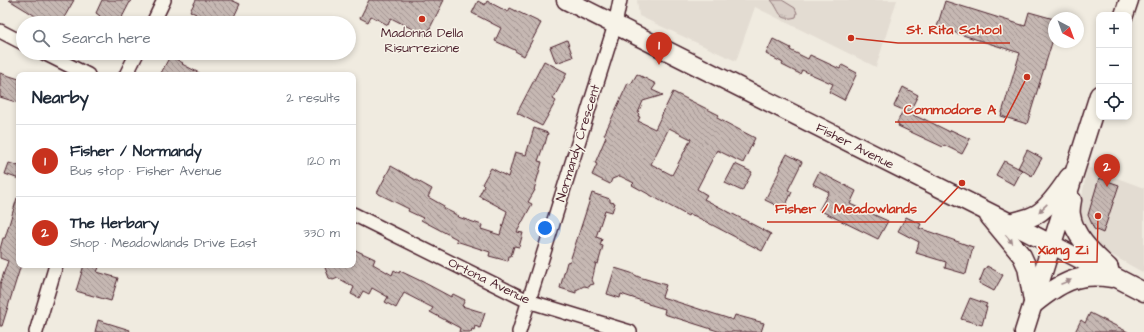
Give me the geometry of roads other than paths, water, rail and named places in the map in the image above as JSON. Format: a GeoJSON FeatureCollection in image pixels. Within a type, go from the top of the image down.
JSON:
{"type":"FeatureCollection","features":[{"type":"Feature","properties":{"kind":"main road","name":"Fisher Avenue"},"geometry":{"type":"LineString","coordinates":[[566,0],[1144,292]]}},
{"type":"Feature","properties":{"kind":"main road"},"geometry":{"type":"LineString","coordinates":[[1125,12],[1129,0]]}},
{"type":"Feature","properties":{"kind":"main road"},"geometry":{"type":"LineString","coordinates":[[1024,332],[1053,245],[1096,105]]}},
{"type":"Feature","properties":{"kind":"main road"},"geometry":{"type":"LineString","coordinates":[[1010,223],[1039,213],[1077,167]]}},
{"type":"Feature","properties":{"kind":"main road"},"geometry":{"type":"LineString","coordinates":[[1077,167],[1070,214],[1072,221],[1076,231],[1086,245],[1122,280]]}},
{"type":"Feature","properties":{"kind":"main road"},"geometry":{"type":"LineString","coordinates":[[984,210],[1022,256],[1027,266],[1034,304]]}},
{"type":"Feature","properties":{"kind":"main road"},"geometry":{"type":"LineString","coordinates":[[1034,304],[1051,290],[1067,281],[1099,276],[1122,280]]}},
{"type":"Feature","properties":{"kind":"street"},"geometry":{"type":"LineString","coordinates":[[156,16],[164,0]]}},
{"type":"Feature","properties":{"kind":"street","name":"Normandy Crescent"},"geometry":{"type":"LineString","coordinates":[[518,332],[615,25],[620,0]]}},
{"type":"Feature","properties":{"kind":"street"},"geometry":{"type":"LineString","coordinates":[[0,31],[16,39]]}},
{"type":"Feature","properties":{"kind":"street"},"geometry":{"type":"LineString","coordinates":[[58,60],[82,72]]}},
{"type":"Feature","properties":{"kind":"street"},"geometry":{"type":"LineString","coordinates":[[128,72],[134,60]]}},
{"type":"Feature","properties":{"kind":"street","name":"Ortona Avenue"},"geometry":{"type":"LineString","coordinates":[[356,215],[528,301],[630,332]]}},
{"type":"Feature","properties":{"kind":"street"},"geometry":{"type":"LineString","coordinates":[[36,332],[55,268]]}},
{"type":"Feature","properties":{"kind":"place","name":"Madonna Della Risurrezione"},"geometry":{"type":"Point","coordinates":[422,19]}},
{"type":"Feature","properties":{"kind":"place","name":"St. Rita School"},"geometry":{"type":"Point","coordinates":[851,38]}},
{"type":"Feature","properties":{"kind":"place","name":"Fisher / Normandy"},"geometry":{"type":"Point","coordinates":[659,65]}},
{"type":"Feature","properties":{"kind":"place","name":"Commodore A"},"geometry":{"type":"Point","coordinates":[1027,77]}},
{"type":"Feature","properties":{"kind":"place","name":"Fisher / Meadowlands"},"geometry":{"type":"Point","coordinates":[962,183]}},
{"type":"Feature","properties":{"kind":"place","name":"The Herbary"},"geometry":{"type":"Point","coordinates":[1107,187]}},
{"type":"Feature","properties":{"kind":"place","name":"Xiang Zi"},"geometry":{"type":"Point","coordinates":[1098,216]}}]}
